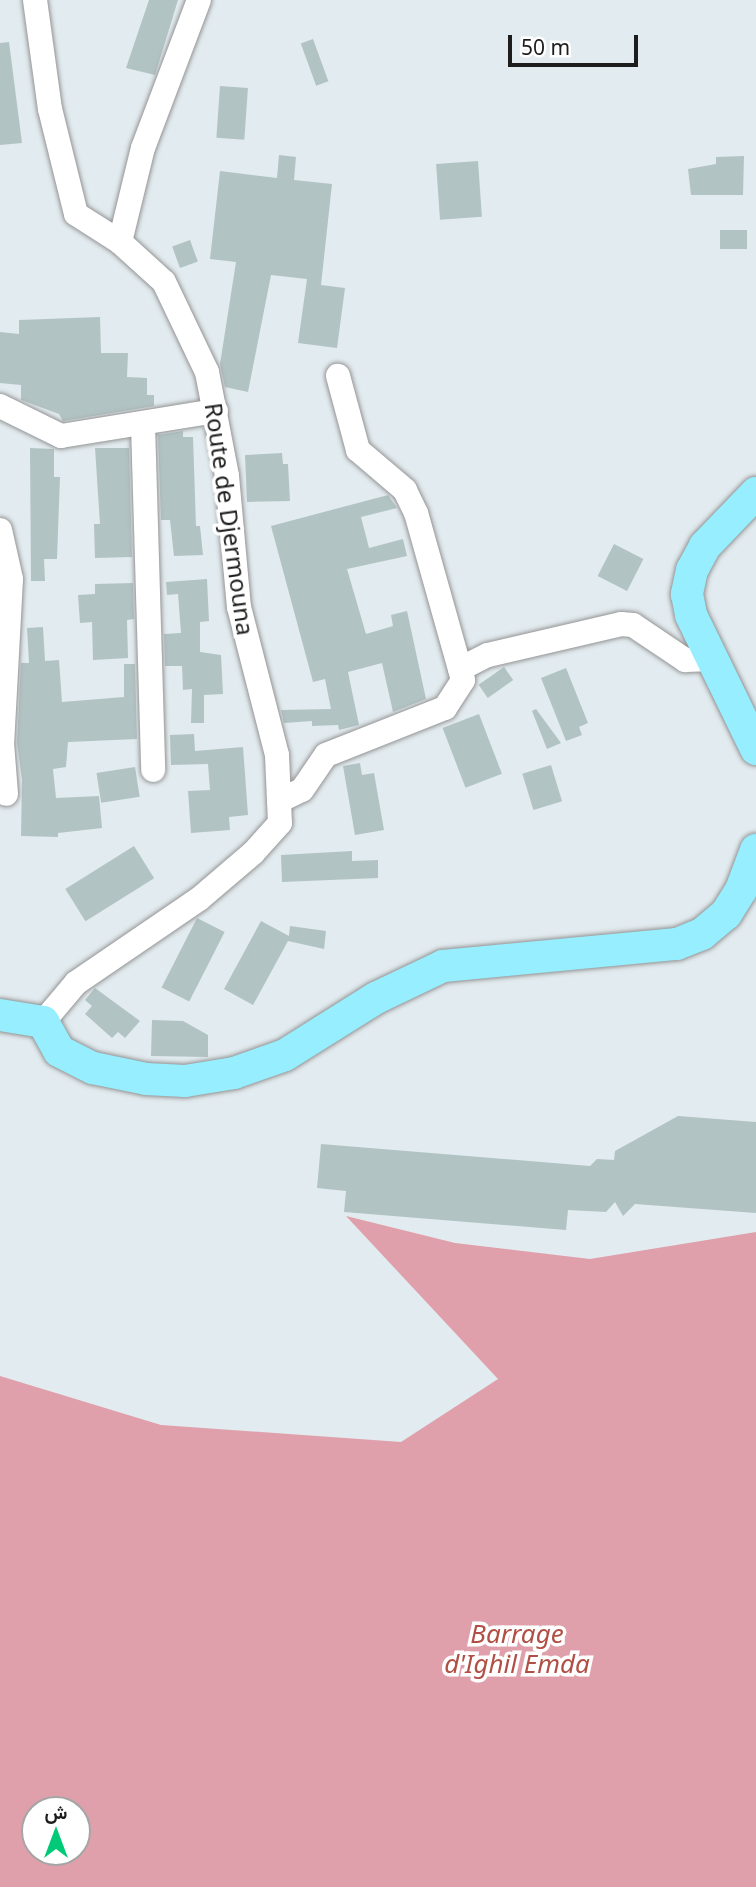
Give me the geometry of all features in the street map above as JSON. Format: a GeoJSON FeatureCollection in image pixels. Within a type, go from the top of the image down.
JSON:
{"type":"FeatureCollection","features":[{"type":"Feature","properties":{"kind":"main road"},"geometry":{"type":"LineString","coordinates":[[756,493],[713,536],[692,570],[687,594],[691,615],[756,750]]}},
{"type":"Feature","properties":{"kind":"main road"},"geometry":{"type":"LineString","coordinates":[[0,1015],[43,1022],[59,1051],[93,1068],[146,1079],[185,1081],[233,1073],[285,1055],[376,998],[443,966],[654,947],[702,934],[726,914],[741,890],[756,850]]}},
{"type":"Feature","properties":{"kind":"street","name":"Route de Djermouna"},"geometry":{"type":"LineString","coordinates":[[35,0],[50,109],[76,214],[120,242],[164,282],[207,372],[216,411],[239,607],[277,754],[280,823],[253,853],[199,899],[76,983],[43,1022]]}},
{"type":"Feature","properties":{"kind":"street"},"geometry":{"type":"LineString","coordinates":[[120,242],[143,148],[199,0]]}},
{"type":"Feature","properties":{"kind":"street"},"geometry":{"type":"LineString","coordinates":[[279,801],[302,790],[326,754],[445,708],[463,680],[416,513],[405,490],[358,450],[338,376]]}},
{"type":"Feature","properties":{"kind":"street"},"geometry":{"type":"LineString","coordinates":[[0,406],[61,436],[143,425],[216,411]]}},
{"type":"Feature","properties":{"kind":"street"},"geometry":{"type":"LineString","coordinates":[[143,425],[153,770]]}},
{"type":"Feature","properties":{"kind":"street"},"geometry":{"type":"LineString","coordinates":[[0,530],[11,579],[2,743],[6,794]]}},
{"type":"Feature","properties":{"kind":"street"},"geometry":{"type":"LineString","coordinates":[[460,669],[488,656],[621,624],[633,625],[685,660],[713,659]]}},
{"type":"Feature","properties":{"kind":"water","name":"Barrage d'Ighil Emda"},"geometry":{"type":"Polygon","coordinates":[[[346,1216],[455,1243],[590,1259],[756,1232],[756,1887],[0,1887],[0,1376],[161,1425],[401,1442],[498,1379],[346,1216]]]}},
{"type":"Feature","properties":{"kind":"building"},"geometry":{"type":"Polygon","coordinates":[[[149,0],[178,0],[155,75],[126,68],[149,0]]]}},
{"type":"Feature","properties":{"kind":"building"},"geometry":{"type":"Polygon","coordinates":[[[313,39],[328,81],[316,86],[301,43],[313,39]]]}},
{"type":"Feature","properties":{"kind":"building"},"geometry":{"type":"Polygon","coordinates":[[[9,42],[22,143],[0,145],[0,43],[9,42]]]}},
{"type":"Feature","properties":{"kind":"building"},"geometry":{"type":"Polygon","coordinates":[[[220,86],[248,88],[244,140],[216,138],[220,86]]]}},
{"type":"Feature","properties":{"kind":"building"},"geometry":{"type":"Polygon","coordinates":[[[279,155],[296,157],[294,180],[332,184],[321,285],[345,288],[337,348],[298,343],[307,279],[271,275],[248,392],[225,387],[220,364],[236,262],[210,259],[220,171],[277,178],[279,155]]]}},
{"type":"Feature","properties":{"kind":"building"},"geometry":{"type":"Polygon","coordinates":[[[744,156],[743,195],[691,195],[688,169],[716,164],[716,157],[744,156]]]}},
{"type":"Feature","properties":{"kind":"building"},"geometry":{"type":"Polygon","coordinates":[[[478,161],[482,217],[440,220],[436,164],[478,161]]]}},
{"type":"Feature","properties":{"kind":"building"},"geometry":{"type":"Polygon","coordinates":[[[720,230],[747,230],[747,249],[720,249],[720,230]]]}},
{"type":"Feature","properties":{"kind":"building"},"geometry":{"type":"Polygon","coordinates":[[[190,240],[198,262],[180,268],[172,246],[190,240]]]}},
{"type":"Feature","properties":{"kind":"building"},"geometry":{"type":"Polygon","coordinates":[[[100,317],[101,353],[128,353],[127,377],[147,378],[147,395],[154,395],[154,406],[63,421],[59,414],[21,400],[21,385],[0,383],[0,332],[19,334],[19,320],[100,317]]]}},
{"type":"Feature","properties":{"kind":"building"},"geometry":{"type":"Polygon","coordinates":[[[183,431],[183,437],[193,437],[196,526],[200,526],[203,555],[174,556],[170,520],[161,520],[158,435],[183,431]]]}},
{"type":"Feature","properties":{"kind":"building"},"geometry":{"type":"Polygon","coordinates":[[[30,448],[54,449],[54,477],[60,477],[57,559],[44,559],[45,581],[31,581],[30,448]]]}},
{"type":"Feature","properties":{"kind":"building"},"geometry":{"type":"Polygon","coordinates":[[[95,448],[129,448],[132,557],[95,558],[94,524],[100,524],[95,448]]]}},
{"type":"Feature","properties":{"kind":"building"},"geometry":{"type":"Polygon","coordinates":[[[282,453],[283,464],[288,464],[290,501],[247,502],[245,455],[282,453]]]}},
{"type":"Feature","properties":{"kind":"building"},"geometry":{"type":"Polygon","coordinates":[[[388,495],[397,508],[361,517],[369,548],[403,539],[407,556],[347,569],[366,634],[393,626],[391,615],[407,611],[426,699],[393,712],[382,663],[348,672],[359,725],[339,730],[338,725],[312,726],[312,721],[284,723],[281,710],[331,709],[325,679],[313,682],[271,526],[388,495]]]}},
{"type":"Feature","properties":{"kind":"building"},"geometry":{"type":"Polygon","coordinates":[[[614,544],[643,559],[627,591],[598,576],[614,544]]]}},
{"type":"Feature","properties":{"kind":"building"},"geometry":{"type":"Polygon","coordinates":[[[207,579],[209,621],[200,622],[200,652],[221,655],[223,694],[204,695],[204,723],[191,723],[192,689],[183,690],[182,666],[165,666],[164,634],[181,633],[178,594],[167,595],[166,582],[207,579]]]}},
{"type":"Feature","properties":{"kind":"building"},"geometry":{"type":"Polygon","coordinates":[[[133,583],[134,619],[127,620],[128,658],[93,660],[92,622],[80,623],[78,595],[95,594],[95,584],[133,583]]]}},
{"type":"Feature","properties":{"kind":"building"},"geometry":{"type":"Polygon","coordinates":[[[43,627],[45,661],[59,660],[62,702],[124,697],[124,664],[135,664],[137,739],[68,742],[66,767],[53,769],[56,798],[99,796],[102,828],[58,833],[58,837],[21,836],[22,780],[17,743],[21,663],[29,663],[27,628],[43,627]]]}},
{"type":"Feature","properties":{"kind":"building"},"geometry":{"type":"Polygon","coordinates":[[[504,667],[513,680],[488,698],[479,685],[504,667]]]}},
{"type":"Feature","properties":{"kind":"building"},"geometry":{"type":"Polygon","coordinates":[[[566,668],[588,723],[579,727],[582,735],[566,741],[541,678],[566,668]]]}},
{"type":"Feature","properties":{"kind":"building"},"geometry":{"type":"Polygon","coordinates":[[[536,709],[561,743],[547,749],[532,711],[536,709]]]}},
{"type":"Feature","properties":{"kind":"building"},"geometry":{"type":"Polygon","coordinates":[[[479,714],[502,774],[466,788],[443,728],[479,714]]]}},
{"type":"Feature","properties":{"kind":"building"},"geometry":{"type":"Polygon","coordinates":[[[194,734],[195,751],[243,747],[248,815],[229,817],[230,830],[191,833],[188,791],[210,790],[208,764],[171,765],[170,735],[194,734]]]}},
{"type":"Feature","properties":{"kind":"building"},"geometry":{"type":"Polygon","coordinates":[[[360,763],[362,775],[374,773],[384,830],[355,835],[343,766],[360,763]]]}},
{"type":"Feature","properties":{"kind":"building"},"geometry":{"type":"Polygon","coordinates":[[[551,765],[562,801],[533,810],[522,774],[551,765]]]}},
{"type":"Feature","properties":{"kind":"building"},"geometry":{"type":"Polygon","coordinates":[[[135,767],[140,797],[101,803],[96,773],[135,767]]]}},
{"type":"Feature","properties":{"kind":"building"},"geometry":{"type":"Polygon","coordinates":[[[134,846],[154,878],[85,921],[65,889],[134,846]]]}},
{"type":"Feature","properties":{"kind":"building"},"geometry":{"type":"Polygon","coordinates":[[[352,851],[352,861],[378,860],[378,878],[282,882],[281,855],[352,851]]]}},
{"type":"Feature","properties":{"kind":"building"},"geometry":{"type":"Polygon","coordinates":[[[197,918],[225,932],[189,1002],[162,987],[197,918]]]}},
{"type":"Feature","properties":{"kind":"building"},"geometry":{"type":"Polygon","coordinates":[[[261,921],[289,936],[290,926],[326,931],[324,949],[288,941],[253,1005],[224,989],[261,921]]]}},
{"type":"Feature","properties":{"kind":"building"},"geometry":{"type":"Polygon","coordinates":[[[95,988],[140,1021],[125,1038],[118,1032],[112,1038],[85,1014],[92,1006],[85,1000],[95,988]]]}},
{"type":"Feature","properties":{"kind":"building"},"geometry":{"type":"Polygon","coordinates":[[[152,1020],[183,1021],[208,1035],[208,1057],[151,1056],[152,1020]]]}},
{"type":"Feature","properties":{"kind":"building"},"geometry":{"type":"Polygon","coordinates":[[[678,1116],[756,1122],[756,1213],[635,1204],[623,1216],[615,1202],[606,1212],[568,1210],[566,1230],[344,1212],[346,1191],[317,1188],[321,1144],[590,1166],[597,1159],[614,1160],[615,1151],[678,1116]]]}}]}
